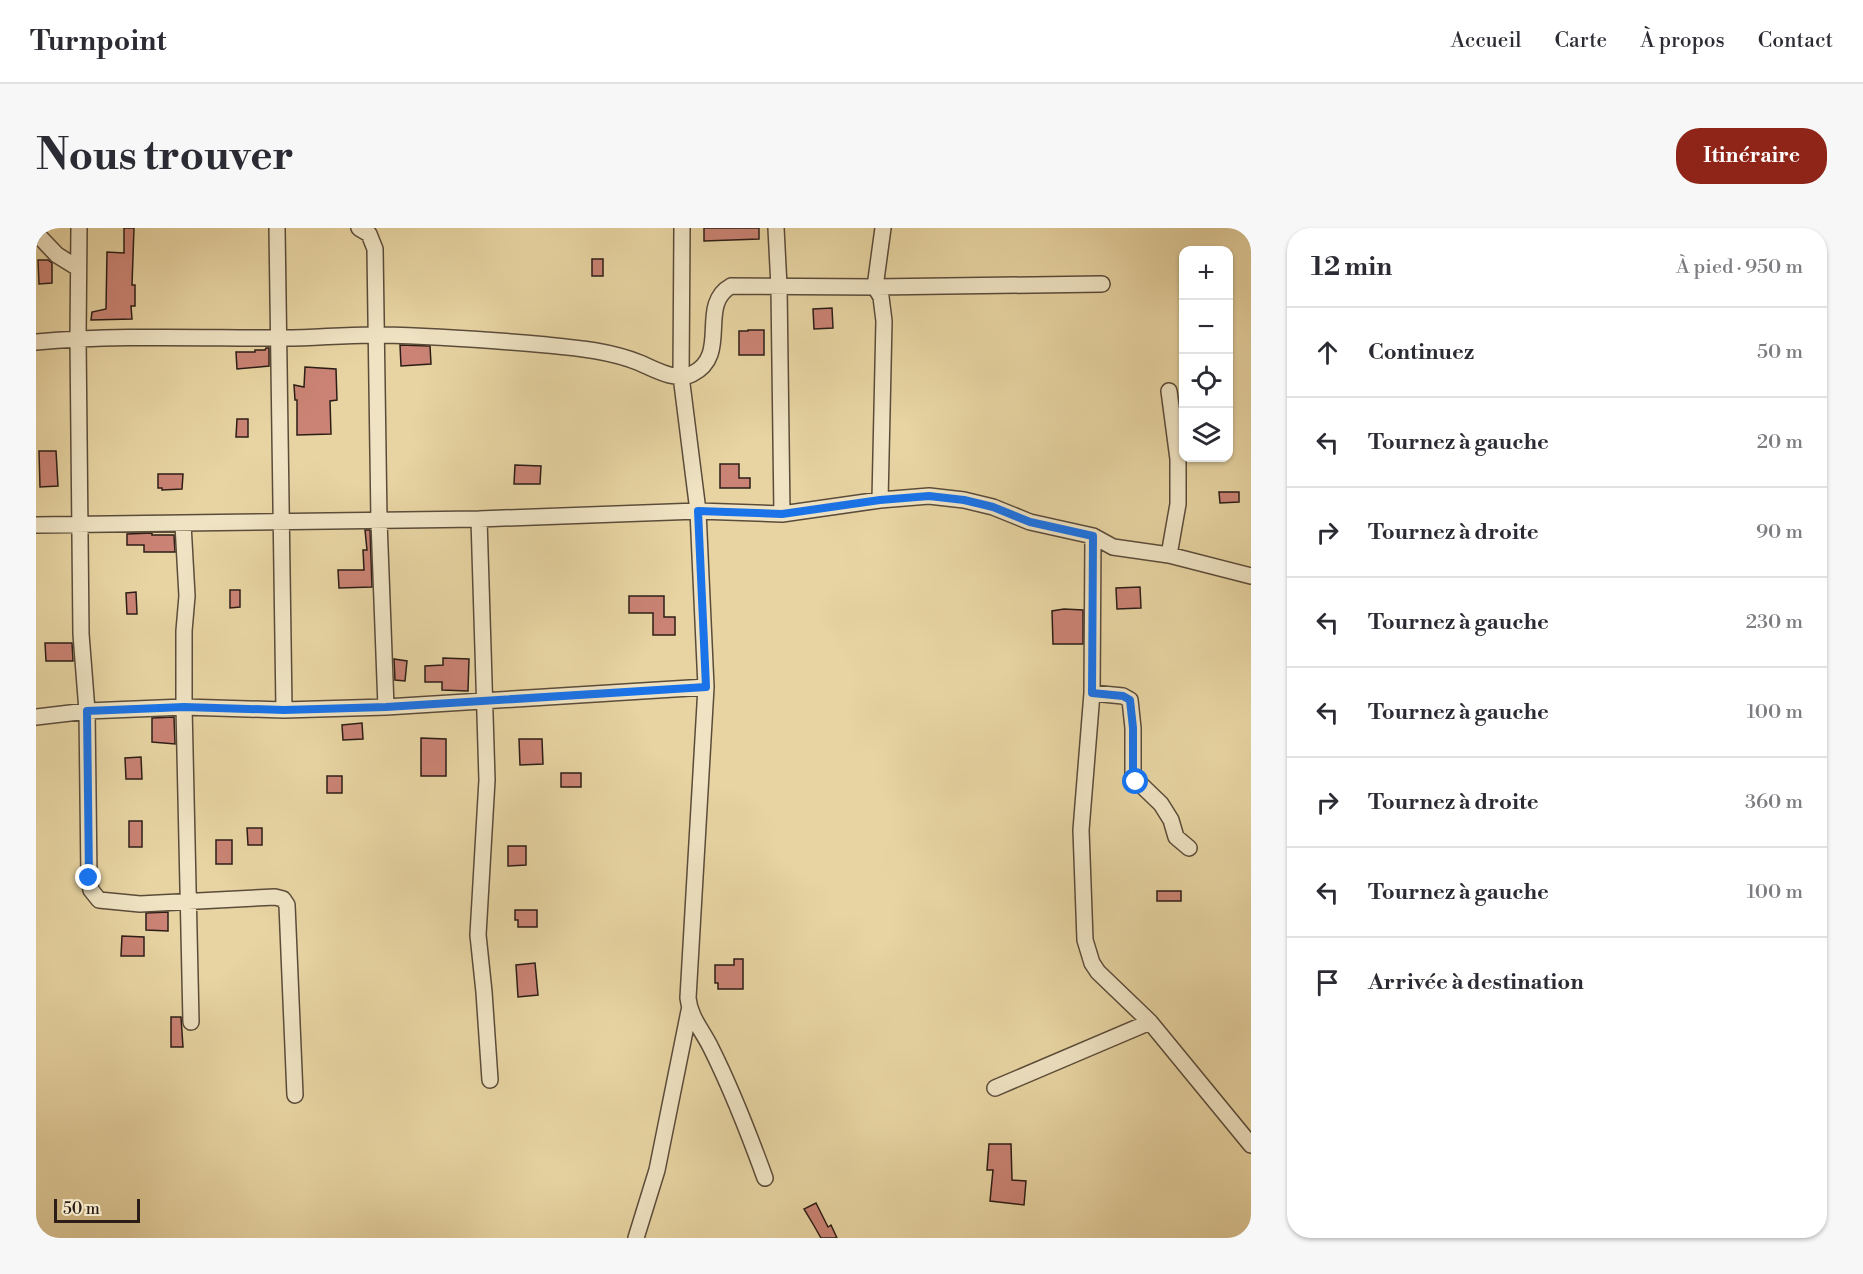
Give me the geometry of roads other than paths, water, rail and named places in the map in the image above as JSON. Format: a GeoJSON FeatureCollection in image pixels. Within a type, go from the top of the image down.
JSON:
{"type":"FeatureCollection","features":[{"type":"Feature","properties":{"kind":"street"},"geometry":{"type":"LineString","coordinates":[[79,228],[81,634],[87,711],[88,842],[92,890],[99,900],[140,904],[274,897],[283,899],[288,905],[295,1095]]}},
{"type":"Feature","properties":{"kind":"street"},"geometry":{"type":"LineString","coordinates":[[277,228],[284,710]]}},
{"type":"Feature","properties":{"kind":"street"},"geometry":{"type":"LineString","coordinates":[[359,228],[369,234],[375,249],[379,521],[386,707]]}},
{"type":"Feature","properties":{"kind":"street"},"geometry":{"type":"LineString","coordinates":[[636,1238],[657,1170],[689,1011],[706,687],[698,511],[681,376],[682,228]]}},
{"type":"Feature","properties":{"kind":"street"},"geometry":{"type":"LineString","coordinates":[[776,228],[782,514]]}},
{"type":"Feature","properties":{"kind":"street"},"geometry":{"type":"LineString","coordinates":[[880,500],[884,321],[881,297],[875,287],[884,228]]}},
{"type":"Feature","properties":{"kind":"street"},"geometry":{"type":"LineString","coordinates":[[36,233],[57,255],[78,268]]}},
{"type":"Feature","properties":{"kind":"street"},"geometry":{"type":"LineString","coordinates":[[36,342],[78,338],[279,338],[378,335],[468,338],[600,352],[638,362],[658,372],[681,376],[690,375],[703,366],[712,351],[715,305],[721,292],[731,286],[1102,284]]}},
{"type":"Feature","properties":{"kind":"street"},"geometry":{"type":"LineString","coordinates":[[1169,391],[1178,459],[1178,504],[1169,555]]}},
{"type":"Feature","properties":{"kind":"street"},"geometry":{"type":"LineString","coordinates":[[36,525],[479,519],[698,511],[782,514],[880,500],[929,496],[964,500],[993,507],[1030,522],[1093,536],[1113,547],[1169,555],[1251,576]]}},
{"type":"Feature","properties":{"kind":"street"},"geometry":{"type":"LineString","coordinates":[[479,519],[487,780],[478,935],[490,1080]]}},
{"type":"Feature","properties":{"kind":"street"},"geometry":{"type":"LineString","coordinates":[[183,524],[188,596],[184,631],[184,707],[191,1022]]}},
{"type":"Feature","properties":{"kind":"street"},"geometry":{"type":"LineString","coordinates":[[1093,536],[1092,693],[1081,830],[1085,940],[1092,963],[1098,972],[1150,1022],[1251,1145]]}},
{"type":"Feature","properties":{"kind":"street"},"geometry":{"type":"LineString","coordinates":[[36,717],[87,711],[184,707],[284,710],[386,707],[706,687]]}},
{"type":"Feature","properties":{"kind":"street"},"geometry":{"type":"LineString","coordinates":[[1092,693],[1123,696],[1130,700],[1133,728],[1133,777],[1161,804],[1171,820],[1176,837],[1189,848]]}},
{"type":"Feature","properties":{"kind":"street"},"geometry":{"type":"LineString","coordinates":[[689,1011],[711,1047],[765,1178]]}},
{"type":"Feature","properties":{"kind":"street"},"geometry":{"type":"LineString","coordinates":[[996,1088],[1150,1022]]}}]}
